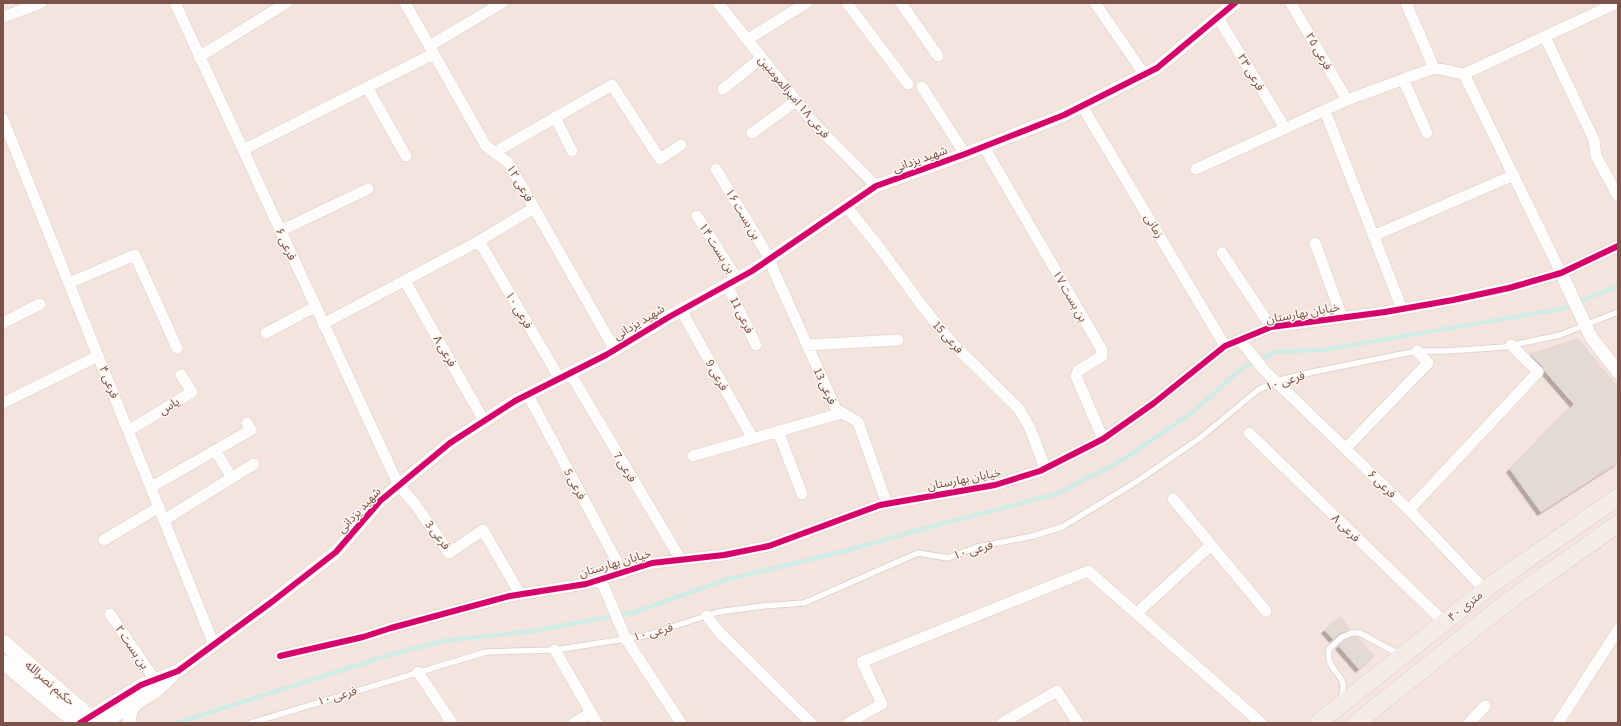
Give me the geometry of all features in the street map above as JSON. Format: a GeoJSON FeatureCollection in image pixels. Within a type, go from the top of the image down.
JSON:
{"type":"FeatureCollection","features":[{"type":"Feature","properties":{"kind":"main road","name":"۴۰ متری"},"geometry":{"type":"LineString","coordinates":[[1318,723],[1484,590],[1618,497]]}},
{"type":"Feature","properties":{"kind":"main road","name":"۴۰ متری"},"geometry":{"type":"LineString","coordinates":[[1356,723],[1510,600],[1618,524]]}},
{"type":"Feature","properties":{"kind":"main road","name":"حکیم نصرالله"},"geometry":{"type":"LineString","coordinates":[[3,642],[89,722]]}},
{"type":"Feature","properties":{"kind":"main road","name":"حکیم نصرالله"},"geometry":{"type":"LineString","coordinates":[[3,662],[89,722]]}},
{"type":"Feature","properties":{"kind":"street"},"geometry":{"type":"LineString","coordinates":[[3,17],[41,3]]}},
{"type":"Feature","properties":{"kind":"street","name":"فرعی ۶"},"geometry":{"type":"LineString","coordinates":[[175,3],[398,486]]}},
{"type":"Feature","properties":{"kind":"street"},"geometry":{"type":"LineString","coordinates":[[200,57],[286,3]]}},
{"type":"Feature","properties":{"kind":"street","name":"فرعی ۱۲"},"geometry":{"type":"LineString","coordinates":[[405,3],[486,146],[508,162],[615,350]]}},
{"type":"Feature","properties":{"kind":"street"},"geometry":{"type":"LineString","coordinates":[[243,150],[367,87],[431,50],[502,3]]}},
{"type":"Feature","properties":{"kind":"street","name":"فرعی ۱۸ امیرالمومنین"},"geometry":{"type":"LineString","coordinates":[[718,3],[813,122],[876,186]]}},
{"type":"Feature","properties":{"kind":"street"},"geometry":{"type":"LineString","coordinates":[[747,40],[806,3]]}},
{"type":"Feature","properties":{"kind":"street"},"geometry":{"type":"LineString","coordinates":[[847,3],[908,84]]}},
{"type":"Feature","properties":{"kind":"street"},"geometry":{"type":"LineString","coordinates":[[901,3],[938,56]]}},
{"type":"Feature","properties":{"kind":"street"},"geometry":{"type":"LineString","coordinates":[[1095,3],[1144,74]]}},
{"type":"Feature","properties":{"kind":"street","name":"شهید یزدانی"},"geometry":{"type":"LineString","coordinates":[[89,722],[141,685],[178,671],[310,574],[336,552],[380,501],[450,443],[484,421],[528,395],[615,350],[681,310],[732,282],[770,259],[876,186],[984,147],[1064,115],[1157,68],[1217,16],[1235,3]]}},
{"type":"Feature","properties":{"kind":"street","name":"فرعی ۲۵"},"geometry":{"type":"LineString","coordinates":[[1292,3],[1347,100]]}},
{"type":"Feature","properties":{"kind":"street"},"geometry":{"type":"LineString","coordinates":[[1406,3],[1434,68]]}},
{"type":"Feature","properties":{"kind":"street"},"geometry":{"type":"LineString","coordinates":[[1196,169],[1347,100],[1434,68],[1464,74],[1618,3]]}},
{"type":"Feature","properties":{"kind":"street","name":"فرعی ۲۳"},"geometry":{"type":"LineString","coordinates":[[1217,16],[1285,128]]}},
{"type":"Feature","properties":{"kind":"street"},"geometry":{"type":"LineString","coordinates":[[1545,37],[1594,140],[1596,156],[1618,196]]}},
{"type":"Feature","properties":{"kind":"street"},"geometry":{"type":"LineString","coordinates":[[723,89],[761,58]]}},
{"type":"Feature","properties":{"kind":"street"},"geometry":{"type":"LineString","coordinates":[[1464,74],[1561,273],[1590,337],[1618,372]]}},
{"type":"Feature","properties":{"kind":"street"},"geometry":{"type":"LineString","coordinates":[[1403,79],[1427,133]]}},
{"type":"Feature","properties":{"kind":"street"},"geometry":{"type":"LineString","coordinates":[[495,152],[612,85],[660,159],[681,145]]}},
{"type":"Feature","properties":{"kind":"street"},"geometry":{"type":"LineString","coordinates":[[367,87],[406,156]]}},
{"type":"Feature","properties":{"kind":"street"},"geometry":{"type":"LineString","coordinates":[[922,87],[965,154]]}},
{"type":"Feature","properties":{"kind":"street"},"geometry":{"type":"LineString","coordinates":[[752,133],[796,101]]}},
{"type":"Feature","properties":{"kind":"street","name":"زمانی"},"geometry":{"type":"LineString","coordinates":[[1082,106],[1225,346]]}},
{"type":"Feature","properties":{"kind":"street"},"geometry":{"type":"LineString","coordinates":[[1325,111],[1402,309]]}},
{"type":"Feature","properties":{"kind":"street"},"geometry":{"type":"LineString","coordinates":[[555,117],[572,151]]}},
{"type":"Feature","properties":{"kind":"street","name":"فرعی ۴"},"geometry":{"type":"LineString","coordinates":[[3,119],[7,142],[69,283],[214,645]]}},
{"type":"Feature","properties":{"kind":"street","name":"بن بست ۱۷"},"geometry":{"type":"LineString","coordinates":[[984,147],[1102,350],[1102,356],[1078,371],[1076,376],[1103,439]]}},
{"type":"Feature","properties":{"kind":"street","name":"بن بست ۱۶"},"geometry":{"type":"LineString","coordinates":[[716,169],[770,259]]}},
{"type":"Feature","properties":{"kind":"street"},"geometry":{"type":"LineString","coordinates":[[1373,236],[1514,175]]}},
{"type":"Feature","properties":{"kind":"street"},"geometry":{"type":"LineString","coordinates":[[280,231],[368,189]]}},
{"type":"Feature","properties":{"kind":"street","name":"فرعی 15"},"geometry":{"type":"LineString","coordinates":[[846,206],[952,343],[1019,409],[1030,428],[1045,468]]}},
{"type":"Feature","properties":{"kind":"street"},"geometry":{"type":"LineString","coordinates":[[323,324],[479,241],[534,208]]}},
{"type":"Feature","properties":{"kind":"street","name":"بن بست ۱۴"},"geometry":{"type":"LineString","coordinates":[[697,216],[732,282]]}},
{"type":"Feature","properties":{"kind":"street","name":"فرعی ۱۰"},"geometry":{"type":"LineString","coordinates":[[479,241],[565,376]]}},
{"type":"Feature","properties":{"kind":"street"},"geometry":{"type":"LineString","coordinates":[[1315,243],[1342,317]]}},
{"type":"Feature","properties":{"kind":"street","name":"خیابان بهارستان"},"geometry":{"type":"LineString","coordinates":[[280,656],[363,637],[429,617],[520,594],[586,584],[652,563],[724,554],[769,546],[873,508],[995,485],[1040,471],[1103,439],[1154,403],[1225,346],[1272,327],[1402,309],[1488,292],[1561,273],[1618,246]]}},
{"type":"Feature","properties":{"kind":"street"},"geometry":{"type":"LineString","coordinates":[[1222,253],[1272,327]]}},
{"type":"Feature","properties":{"kind":"street"},"geometry":{"type":"LineString","coordinates":[[69,283],[135,255],[176,348]]}},
{"type":"Feature","properties":{"kind":"street","name":"فرعی 13"},"geometry":{"type":"LineString","coordinates":[[770,259],[772,269],[836,409],[858,422],[888,504]]}},
{"type":"Feature","properties":{"kind":"street","name":"فرعی ۸"},"geometry":{"type":"LineString","coordinates":[[405,281],[484,421]]}},
{"type":"Feature","properties":{"kind":"street","name":"فرعی 11"},"geometry":{"type":"LineString","coordinates":[[732,282],[756,345]]}},
{"type":"Feature","properties":{"kind":"street"},"geometry":{"type":"LineString","coordinates":[[3,323],[40,304]]}},
{"type":"Feature","properties":{"kind":"street"},"geometry":{"type":"LineString","coordinates":[[266,333],[315,307]]}},
{"type":"Feature","properties":{"kind":"street","name":"فرعی 9"},"geometry":{"type":"LineString","coordinates":[[681,310],[753,439]]}},
{"type":"Feature","properties":{"kind":"street"},"geometry":{"type":"LineString","coordinates":[[807,345],[898,340]]}},
{"type":"Feature","properties":{"kind":"street","name":"فرعی ۶"},"geometry":{"type":"LineString","coordinates":[[1240,340],[1265,371],[1409,510],[1484,590]]}},
{"type":"Feature","properties":{"kind":"street"},"geometry":{"type":"LineString","coordinates":[[1409,510],[1538,372],[1511,345]]}},
{"type":"Feature","properties":{"kind":"street"},"geometry":{"type":"LineString","coordinates":[[1346,448],[1428,363],[1417,351]]}},
{"type":"Feature","properties":{"kind":"street"},"geometry":{"type":"LineString","coordinates":[[3,403],[98,356]]}},
{"type":"Feature","properties":{"kind":"street","name":"یاس"},"geometry":{"type":"LineString","coordinates":[[128,431],[192,392],[181,375]]}},
{"type":"Feature","properties":{"kind":"street","name":"فرعی 7"},"geometry":{"type":"LineString","coordinates":[[565,376],[681,560]]}},
{"type":"Feature","properties":{"kind":"street","name":"فرعی 5"},"geometry":{"type":"LineString","coordinates":[[528,395],[623,573]]}},
{"type":"Feature","properties":{"kind":"street"},"geometry":{"type":"LineString","coordinates":[[694,456],[842,413]]}},
{"type":"Feature","properties":{"kind":"street"},"geometry":{"type":"LineString","coordinates":[[151,487],[251,430],[247,423]]}},
{"type":"Feature","properties":{"kind":"street"},"geometry":{"type":"LineString","coordinates":[[778,431],[802,494]]}},
{"type":"Feature","properties":{"kind":"street","name":"فرعی ۸"},"geometry":{"type":"LineString","coordinates":[[1248,433],[1444,622]]}},
{"type":"Feature","properties":{"kind":"street"},"geometry":{"type":"LineString","coordinates":[[216,450],[232,478]]}},
{"type":"Feature","properties":{"kind":"street"},"geometry":{"type":"LineString","coordinates":[[164,520],[254,464]]}},
{"type":"Feature","properties":{"kind":"street","name":"فرعی 3"},"geometry":{"type":"LineString","coordinates":[[398,486],[415,504],[449,553],[483,530],[520,594]]}},
{"type":"Feature","properties":{"kind":"street"},"geometry":{"type":"LineString","coordinates":[[1173,499],[1266,611]]}},
{"type":"Feature","properties":{"kind":"street"},"geometry":{"type":"LineString","coordinates":[[104,540],[159,507]]}},
{"type":"Feature","properties":{"kind":"street"},"geometry":{"type":"LineString","coordinates":[[1137,613],[1211,545]]}},
{"type":"Feature","properties":{"kind":"street"},"geometry":{"type":"LineString","coordinates":[[848,723],[882,704],[862,662],[1088,571],[1261,723]]}},
{"type":"Feature","properties":{"kind":"street"},"geometry":{"type":"LineString","coordinates":[[601,580],[624,636],[681,723]]}},
{"type":"Feature","properties":{"kind":"street","name":"بن بست ۲"},"geometry":{"type":"LineString","coordinates":[[110,614],[155,680]]}},
{"type":"Feature","properties":{"kind":"street"},"geometry":{"type":"LineString","coordinates":[[707,616],[719,632],[811,723]]}},
{"type":"Feature","properties":{"kind":"street"},"geometry":{"type":"LineString","coordinates":[[1558,723],[1614,648],[1618,630]]}},
{"type":"Feature","properties":{"kind":"street"},"geometry":{"type":"LineString","coordinates":[[555,650],[596,723]]}},
{"type":"Feature","properties":{"kind":"street"},"geometry":{"type":"LineString","coordinates":[[89,722],[137,702],[155,692],[178,671]]}},
{"type":"Feature","properties":{"kind":"street"},"geometry":{"type":"LineString","coordinates":[[418,672],[452,723]]}},
{"type":"Feature","properties":{"kind":"street"},"geometry":{"type":"LineString","coordinates":[[1002,723],[1057,691],[1078,723]]}},
{"type":"Feature","properties":{"kind":"street"},"geometry":{"type":"LineString","coordinates":[[129,723],[131,711],[137,702]]}},
{"type":"Feature","properties":{"kind":"street"},"geometry":{"type":"LineString","coordinates":[[1469,723],[1484,706]]}},
{"type":"Feature","properties":{"kind":"street"},"geometry":{"type":"LineString","coordinates":[[574,723],[591,713]]}},
{"type":"Feature","properties":{"kind":"lane","name":"فرعی ۱۰"},"geometry":{"type":"LineString","coordinates":[[251,723],[486,652],[555,650],[624,636],[644,636],[718,612],[763,606],[804,604],[918,553],[948,558],[977,547],[1033,536],[1062,527],[1142,477],[1200,438],[1258,390],[1276,381],[1417,351],[1447,351],[1511,345],[1560,335],[1618,312]]}},
{"type":"Feature","properties":{"kind":"lane"},"geometry":{"type":"LineString","coordinates":[[1339,706],[1344,690],[1342,678],[1329,658],[1329,649],[1342,637],[1352,633],[1360,633],[1393,651],[1406,653]]}},
{"type":"Feature","properties":{"kind":"shaded area"},"geometry":{"type":"Polygon","coordinates":[[[3,3],[1618,3],[1618,723],[3,723],[3,3]]]}},
{"type":"Feature","properties":{"kind":"building"},"geometry":{"type":"Polygon","coordinates":[[[1578,339],[1618,388],[1618,462],[1541,512],[1510,469],[1574,404],[1530,354],[1578,339]]]}},
{"type":"Feature","properties":{"kind":"building"},"geometry":{"type":"Polygon","coordinates":[[[1340,617],[1350,629],[1340,633],[1333,639],[1325,630],[1340,617]]]}},
{"type":"Feature","properties":{"kind":"building"},"geometry":{"type":"Polygon","coordinates":[[[1357,637],[1374,656],[1359,669],[1339,646],[1344,641],[1357,637]]]}},
{"type":"Feature","properties":{"kind":"waterway"},"geometry":{"type":"LineString","coordinates":[[177,723],[389,655],[443,641],[533,631],[635,612],[725,580],[841,552],[1056,494],[1121,461],[1193,412],[1241,369],[1275,352],[1323,350],[1561,309],[1618,286]]}},
{"type":"Feature","properties":{"kind":"cycle path"},"geometry":{"type":"LineString","coordinates":[[80,723],[141,685],[178,671],[273,601],[336,552],[380,501],[450,443],[515,401],[606,355],[669,317],[752,271],[876,186],[965,154],[1064,115],[1157,68],[1235,3]]}},
{"type":"Feature","properties":{"kind":"cycle path"},"geometry":{"type":"LineString","coordinates":[[280,656],[363,637],[510,596],[586,584],[652,563],[724,555],[769,546],[880,505],[995,485],[1040,471],[1103,439],[1154,403],[1225,346],[1271,327],[1385,312],[1509,288],[1561,273],[1618,246]]}}]}
